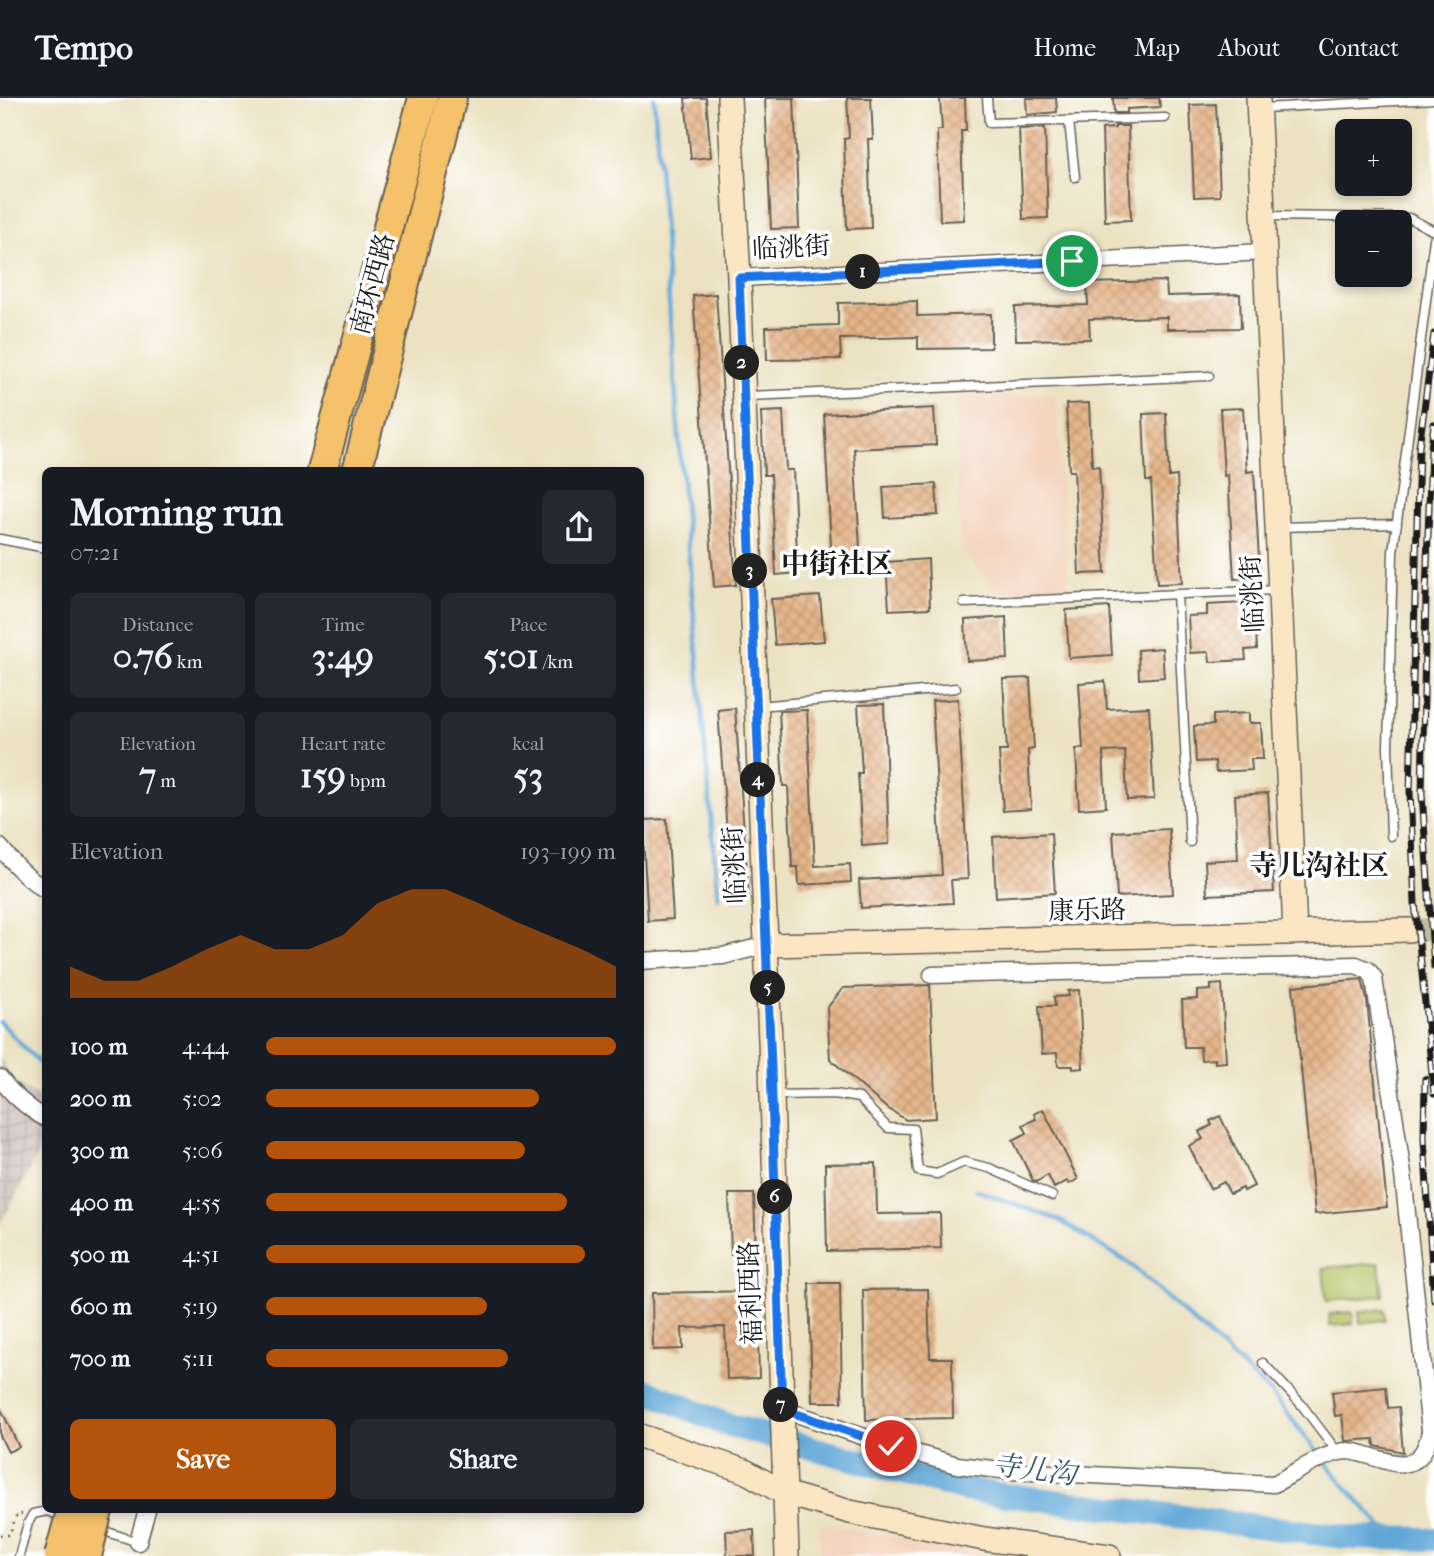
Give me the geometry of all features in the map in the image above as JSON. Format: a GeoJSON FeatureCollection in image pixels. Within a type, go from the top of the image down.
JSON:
{"type":"FeatureCollection","features":[{"type":"Feature","properties":{"kind":"highway","name":"南环西路"},"geometry":{"type":"LineString","coordinates":[[323,467],[423,98]]}},
{"type":"Feature","properties":{"kind":"highway","name":"南环西路"},"geometry":{"type":"LineString","coordinates":[[359,467],[452,98]]}},
{"type":"Feature","properties":{"kind":"highway"},"geometry":{"type":"LineString","coordinates":[[59,1556],[80,1515]]}},
{"type":"Feature","properties":{"kind":"highway"},"geometry":{"type":"LineString","coordinates":[[80,1515],[87,1556]]}},
{"type":"Feature","properties":{"kind":"street","name":"临洮街"},"geometry":{"type":"LineString","coordinates":[[729,98],[739,278],[766,945]]}},
{"type":"Feature","properties":{"kind":"street","name":"临洮街"},"geometry":{"type":"LineString","coordinates":[[1259,103],[1295,933]]}},
{"type":"Feature","properties":{"kind":"street","name":"临洮街"},"geometry":{"type":"LineString","coordinates":[[739,278],[1265,252]]}},
{"type":"Feature","properties":{"kind":"street"},"geometry":{"type":"LineString","coordinates":[[0,847],[34,883],[42,888]]}},
{"type":"Feature","properties":{"kind":"street","name":"康乐路"},"geometry":{"type":"LineString","coordinates":[[766,945],[1409,930]]}},
{"type":"Feature","properties":{"kind":"street"},"geometry":{"type":"LineString","coordinates":[[644,961],[723,956],[766,945]]}},
{"type":"Feature","properties":{"kind":"street","name":"福利西路"},"geometry":{"type":"LineString","coordinates":[[766,945],[787,1556]]}},
{"type":"Feature","properties":{"kind":"street"},"geometry":{"type":"LineString","coordinates":[[782,1414],[957,1465],[1274,1484],[1310,1464],[1347,1451],[1393,1465],[1404,1464],[1423,1451],[1430,1431],[1402,1175],[1371,974],[1364,967],[1352,965],[932,975]]}},
{"type":"Feature","properties":{"kind":"street"},"geometry":{"type":"LineString","coordinates":[[2,1084],[42,1117]]}},
{"type":"Feature","properties":{"kind":"street"},"geometry":{"type":"LineString","coordinates":[[644,1437],[784,1487],[897,1523],[984,1539],[1109,1556]]}},
{"type":"Feature","properties":{"kind":"street"},"geometry":{"type":"LineString","coordinates":[[138,1542],[146,1513]]}},
{"type":"Feature","properties":{"kind":"lane"},"geometry":{"type":"LineString","coordinates":[[987,98],[989,123],[1165,118]]}},
{"type":"Feature","properties":{"kind":"lane"},"geometry":{"type":"LineString","coordinates":[[1259,103],[1434,99]]}},
{"type":"Feature","properties":{"kind":"lane"},"geometry":{"type":"LineString","coordinates":[[1069,121],[1075,177]]}},
{"type":"Feature","properties":{"kind":"lane"},"geometry":{"type":"LineString","coordinates":[[1264,216],[1409,218],[1434,231]]}},
{"type":"Feature","properties":{"kind":"lane"},"geometry":{"type":"LineString","coordinates":[[1391,836],[1388,747],[1393,552],[1434,239]]}},
{"type":"Feature","properties":{"kind":"lane"},"geometry":{"type":"LineString","coordinates":[[385,402],[390,342]]}},
{"type":"Feature","properties":{"kind":"lane"},"geometry":{"type":"LineString","coordinates":[[744,396],[1209,376]]}},
{"type":"Feature","properties":{"kind":"lane"},"geometry":{"type":"LineString","coordinates":[[1277,527],[1397,524]]}},
{"type":"Feature","properties":{"kind":"lane"},"geometry":{"type":"LineString","coordinates":[[0,539],[42,547]]}},
{"type":"Feature","properties":{"kind":"lane"},"geometry":{"type":"LineString","coordinates":[[964,603],[1280,589]]}},
{"type":"Feature","properties":{"kind":"lane"},"geometry":{"type":"LineString","coordinates":[[1177,594],[1190,842]]}},
{"type":"Feature","properties":{"kind":"lane"},"geometry":{"type":"LineString","coordinates":[[755,707],[956,688]]}},
{"type":"Feature","properties":{"kind":"lane"},"geometry":{"type":"LineString","coordinates":[[772,1095],[835,1094],[859,1098],[888,1128],[914,1129],[918,1171],[937,1174],[964,1162],[989,1168],[1052,1196]]}},
{"type":"Feature","properties":{"kind":"lane"},"geometry":{"type":"LineString","coordinates":[[1263,1363],[1301,1404],[1335,1454]]}},
{"type":"Feature","properties":{"kind":"lane"},"geometry":{"type":"LineString","coordinates":[[19,1556],[28,1523],[33,1514],[42,1512]]}},
{"type":"Feature","properties":{"kind":"lane"},"geometry":{"type":"LineString","coordinates":[[80,1515],[138,1542]]}},
{"type":"Feature","properties":{"kind":"path"},"geometry":{"type":"LineString","coordinates":[[0,1535],[9,1535]]}},
{"type":"Feature","properties":{"kind":"shaded area"},"geometry":{"type":"Polygon","coordinates":[[[955,395],[1056,395],[1069,591],[998,594],[960,549],[955,395]]]}},
{"type":"Feature","properties":{"kind":"shaded area"},"geometry":{"type":"Polygon","coordinates":[[[0,1058],[14,1081],[42,1099],[42,1147],[0,1225],[0,1058]]]}},
{"type":"Feature","properties":{"kind":"shaded area"},"geometry":{"type":"Polygon","coordinates":[[[819,1523],[989,1556],[821,1556],[819,1523]]]}},
{"type":"Feature","properties":{"kind":"green space"},"geometry":{"type":"Polygon","coordinates":[[[1379,1263],[1383,1296],[1326,1301],[1323,1268],[1379,1263]]]}},
{"type":"Feature","properties":{"kind":"green space"},"geometry":{"type":"Polygon","coordinates":[[[1384,1309],[1385,1320],[1360,1323],[1359,1312],[1384,1309]]]}},
{"type":"Feature","properties":{"kind":"green space"},"geometry":{"type":"Polygon","coordinates":[[[1352,1312],[1353,1324],[1330,1326],[1329,1314],[1352,1312]]]}},
{"type":"Feature","properties":{"kind":"building"},"geometry":{"type":"Polygon","coordinates":[[[685,98],[706,98],[711,157],[691,159],[685,98]]]}},
{"type":"Feature","properties":{"kind":"building"},"geometry":{"type":"Polygon","coordinates":[[[765,98],[794,98],[799,228],[771,229],[765,98]]]}},
{"type":"Feature","properties":{"kind":"building"},"geometry":{"type":"Polygon","coordinates":[[[847,98],[871,98],[873,139],[868,139],[871,228],[847,229],[844,139],[849,138],[847,98]]]}},
{"type":"Feature","properties":{"kind":"building"},"geometry":{"type":"Polygon","coordinates":[[[940,98],[965,98],[966,131],[961,131],[964,220],[940,221],[937,130],[942,130],[940,98]]]}},
{"type":"Feature","properties":{"kind":"building"},"geometry":{"type":"Polygon","coordinates":[[[1026,98],[1056,98],[1057,112],[1027,115],[1026,98]]]}},
{"type":"Feature","properties":{"kind":"building"},"geometry":{"type":"Polygon","coordinates":[[[1113,98],[1159,98],[1160,107],[1127,109],[1127,113],[1114,113],[1113,98]]]}},
{"type":"Feature","properties":{"kind":"building"},"geometry":{"type":"Polygon","coordinates":[[[1216,104],[1220,196],[1194,197],[1190,105],[1216,104]]]}},
{"type":"Feature","properties":{"kind":"building"},"geometry":{"type":"Polygon","coordinates":[[[1128,126],[1131,220],[1105,221],[1102,129],[1128,126]]]}},
{"type":"Feature","properties":{"kind":"building"},"geometry":{"type":"Polygon","coordinates":[[[1045,128],[1048,218],[1023,219],[1019,129],[1045,128]]]}},
{"type":"Feature","properties":{"kind":"building"},"geometry":{"type":"Polygon","coordinates":[[[1166,281],[1167,296],[1240,294],[1241,328],[1167,329],[1167,317],[1089,319],[1090,339],[1016,340],[1015,307],[1088,305],[1087,283],[1166,281]]]}},
{"type":"Feature","properties":{"kind":"building"},"geometry":{"type":"Polygon","coordinates":[[[716,294],[736,585],[714,587],[693,296],[716,294]]]}},
{"type":"Feature","properties":{"kind":"building"},"geometry":{"type":"Polygon","coordinates":[[[917,301],[917,316],[991,314],[991,348],[918,349],[918,337],[840,339],[841,359],[767,360],[766,327],[838,325],[838,303],[917,301]]]}},
{"type":"Feature","properties":{"kind":"building"},"geometry":{"type":"Polygon","coordinates":[[[1089,403],[1092,467],[1099,466],[1105,573],[1079,574],[1074,471],[1069,471],[1066,404],[1089,403]]]}},
{"type":"Feature","properties":{"kind":"building"},"geometry":{"type":"Polygon","coordinates":[[[934,408],[936,445],[854,449],[861,564],[832,566],[824,414],[934,408]]]}},
{"type":"Feature","properties":{"kind":"building"},"geometry":{"type":"Polygon","coordinates":[[[1243,408],[1247,472],[1254,471],[1260,578],[1234,579],[1228,475],[1224,476],[1220,409],[1243,408]]]}},
{"type":"Feature","properties":{"kind":"building"},"geometry":{"type":"Polygon","coordinates":[[[783,411],[786,470],[793,470],[798,573],[776,575],[771,475],[764,475],[761,412],[783,411]]]}},
{"type":"Feature","properties":{"kind":"building"},"geometry":{"type":"Polygon","coordinates":[[[1166,413],[1169,477],[1177,476],[1182,583],[1157,584],[1151,481],[1146,481],[1143,414],[1166,413]]]}},
{"type":"Feature","properties":{"kind":"building"},"geometry":{"type":"Polygon","coordinates":[[[936,484],[938,515],[885,518],[883,487],[936,484]]]}},
{"type":"Feature","properties":{"kind":"building"},"geometry":{"type":"Polygon","coordinates":[[[928,559],[930,608],[889,610],[886,562],[928,559]]]}},
{"type":"Feature","properties":{"kind":"building"},"geometry":{"type":"Polygon","coordinates":[[[820,596],[824,641],[775,645],[771,599],[820,596]]]}},
{"type":"Feature","properties":{"kind":"building"},"geometry":{"type":"Polygon","coordinates":[[[1243,603],[1243,613],[1255,613],[1257,649],[1245,650],[1246,660],[1210,662],[1209,652],[1190,653],[1188,616],[1207,615],[1207,605],[1243,603]]]}},
{"type":"Feature","properties":{"kind":"building"},"geometry":{"type":"Polygon","coordinates":[[[1109,607],[1112,655],[1069,658],[1066,610],[1109,607]]]}},
{"type":"Feature","properties":{"kind":"building"},"geometry":{"type":"Polygon","coordinates":[[[1006,617],[1008,659],[967,661],[965,620],[1006,617]]]}},
{"type":"Feature","properties":{"kind":"building"},"geometry":{"type":"Polygon","coordinates":[[[1162,648],[1164,677],[1139,679],[1138,650],[1162,648]]]}},
{"type":"Feature","properties":{"kind":"building"},"geometry":{"type":"Polygon","coordinates":[[[1030,678],[1034,749],[1028,750],[1031,809],[1003,811],[999,751],[1007,751],[1003,679],[1030,678]]]}},
{"type":"Feature","properties":{"kind":"building"},"geometry":{"type":"Polygon","coordinates":[[[1105,681],[1107,709],[1149,707],[1154,799],[1127,800],[1125,751],[1103,752],[1106,807],[1079,809],[1076,749],[1083,748],[1079,683],[1105,681]]]}},
{"type":"Feature","properties":{"kind":"building"},"geometry":{"type":"Polygon","coordinates":[[[958,699],[968,879],[951,880],[953,903],[861,908],[859,880],[942,875],[932,701],[958,699]]]}},
{"type":"Feature","properties":{"kind":"building"},"geometry":{"type":"Polygon","coordinates":[[[884,704],[889,844],[862,846],[858,705],[884,704]]]}},
{"type":"Feature","properties":{"kind":"building"},"geometry":{"type":"Polygon","coordinates":[[[735,708],[749,900],[732,901],[718,710],[735,708]]]}},
{"type":"Feature","properties":{"kind":"building"},"geometry":{"type":"Polygon","coordinates":[[[807,710],[815,866],[850,864],[851,882],[799,885],[798,867],[792,867],[788,786],[783,786],[779,711],[807,710]]]}},
{"type":"Feature","properties":{"kind":"building"},"geometry":{"type":"Polygon","coordinates":[[[1249,713],[1249,723],[1261,723],[1263,759],[1251,759],[1252,770],[1216,772],[1215,761],[1196,762],[1194,726],[1213,725],[1213,715],[1249,713]]]}},
{"type":"Feature","properties":{"kind":"building"},"geometry":{"type":"Polygon","coordinates":[[[1268,793],[1274,892],[1207,895],[1205,861],[1238,859],[1235,795],[1268,793]]]}},
{"type":"Feature","properties":{"kind":"building"},"geometry":{"type":"Polygon","coordinates":[[[667,819],[673,919],[648,921],[644,820],[667,819]]]}},
{"type":"Feature","properties":{"kind":"building"},"geometry":{"type":"Polygon","coordinates":[[[1169,829],[1173,894],[1117,897],[1113,832],[1169,829]]]}},
{"type":"Feature","properties":{"kind":"building"},"geometry":{"type":"Polygon","coordinates":[[[1051,833],[1055,893],[996,897],[993,837],[1051,833]]]}},
{"type":"Feature","properties":{"kind":"building"},"geometry":{"type":"Polygon","coordinates":[[[1362,979],[1367,1000],[1387,1207],[1315,1214],[1293,986],[1362,979]]]}},
{"type":"Feature","properties":{"kind":"building"},"geometry":{"type":"Polygon","coordinates":[[[1222,984],[1226,1062],[1215,1063],[1215,1059],[1201,1060],[1200,1047],[1184,1047],[1182,1000],[1197,999],[1197,991],[1211,990],[1211,985],[1222,984]]]}},
{"type":"Feature","properties":{"kind":"building"},"geometry":{"type":"Polygon","coordinates":[[[930,985],[936,1118],[906,1120],[884,1106],[830,1059],[827,1008],[843,988],[930,985]]]}},
{"type":"Feature","properties":{"kind":"building"},"geometry":{"type":"Polygon","coordinates":[[[1079,990],[1083,1068],[1073,1069],[1073,1066],[1058,1066],[1057,1053],[1042,1054],[1039,1006],[1055,1006],[1054,997],[1069,996],[1068,991],[1079,990]]]}},
{"type":"Feature","properties":{"kind":"building"},"geometry":{"type":"Polygon","coordinates":[[[1043,1109],[1078,1179],[1054,1188],[1048,1175],[1033,1181],[1013,1140],[1027,1133],[1023,1125],[1036,1119],[1034,1114],[1043,1109]]]}},
{"type":"Feature","properties":{"kind":"building"},"geometry":{"type":"Polygon","coordinates":[[[1220,1116],[1254,1186],[1244,1191],[1243,1188],[1230,1194],[1224,1182],[1210,1189],[1189,1146],[1203,1139],[1199,1132],[1212,1125],[1210,1121],[1220,1116]]]}},
{"type":"Feature","properties":{"kind":"building"},"geometry":{"type":"Polygon","coordinates":[[[876,1163],[877,1214],[940,1213],[941,1248],[827,1251],[825,1164],[876,1163]]]}},
{"type":"Feature","properties":{"kind":"building"},"geometry":{"type":"Polygon","coordinates":[[[729,1194],[754,1194],[756,1255],[731,1255],[729,1194]]]}},
{"type":"Feature","properties":{"kind":"building"},"geometry":{"type":"Polygon","coordinates":[[[809,1283],[840,1283],[842,1402],[812,1402],[809,1283]]]}},
{"type":"Feature","properties":{"kind":"building"},"geometry":{"type":"Polygon","coordinates":[[[928,1289],[930,1358],[952,1358],[953,1418],[866,1420],[863,1290],[928,1289]]]}},
{"type":"Feature","properties":{"kind":"building"},"geometry":{"type":"Polygon","coordinates":[[[757,1291],[759,1378],[727,1379],[725,1327],[682,1328],[683,1349],[653,1350],[652,1293],[757,1291]]]}},
{"type":"Feature","properties":{"kind":"building"},"geometry":{"type":"Polygon","coordinates":[[[1386,1387],[1388,1408],[1399,1407],[1403,1452],[1375,1446],[1374,1439],[1345,1441],[1342,1415],[1335,1416],[1332,1392],[1386,1387]]]}},
{"type":"Feature","properties":{"kind":"building"},"geometry":{"type":"Polygon","coordinates":[[[0,1407],[19,1447],[8,1452],[0,1436],[0,1407]]]}},
{"type":"Feature","properties":{"kind":"building"},"geometry":{"type":"Polygon","coordinates":[[[754,1530],[755,1556],[727,1556],[726,1531],[754,1530]]]}},
{"type":"Feature","properties":{"kind":"waterway"},"geometry":{"type":"LineString","coordinates":[[654,98],[681,467],[718,897]]}},
{"type":"Feature","properties":{"kind":"waterway","name":"寺儿沟"},"geometry":{"type":"LineString","coordinates":[[0,1022],[42,1066]]}},
{"type":"Feature","properties":{"kind":"waterway"},"geometry":{"type":"LineString","coordinates":[[976,1190],[1059,1220],[1129,1263],[1271,1393],[1339,1479],[1392,1538]]}},
{"type":"Feature","properties":{"kind":"waterway","name":"寺儿沟"},"geometry":{"type":"LineString","coordinates":[[644,1390],[725,1424],[965,1490],[1354,1538],[1434,1539]]}},
{"type":"Feature","properties":{"kind":"tunnel"},"geometry":{"type":"LineString","coordinates":[[1409,930],[1434,930]]}},
{"type":"Feature","properties":{"kind":"railway"},"geometry":{"type":"LineString","coordinates":[[1434,334],[1419,447],[1410,792],[1415,903],[1434,1094]]}},
{"type":"Feature","properties":{"kind":"railway"},"geometry":{"type":"LineString","coordinates":[[1434,424],[1426,594],[1422,794],[1434,967]]}},
{"type":"Feature","properties":{"kind":"railway"},"geometry":{"type":"LineString","coordinates":[[1425,1079],[1424,1138],[1434,1300]]}},
{"type":"Feature","properties":{"kind":"district","name":"中街社区"},"geometry":{"type":"Point","coordinates":[837,563]}},
{"type":"Feature","properties":{"kind":"district","name":"寺儿沟社区"},"geometry":{"type":"Point","coordinates":[1319,865]}},
{"type":"Feature","properties":{"kind":"route"},"geometry":{"type":"LineString","coordinates":[[891,1446],[782,1409],[739,278],[1072,261]]}}]}
